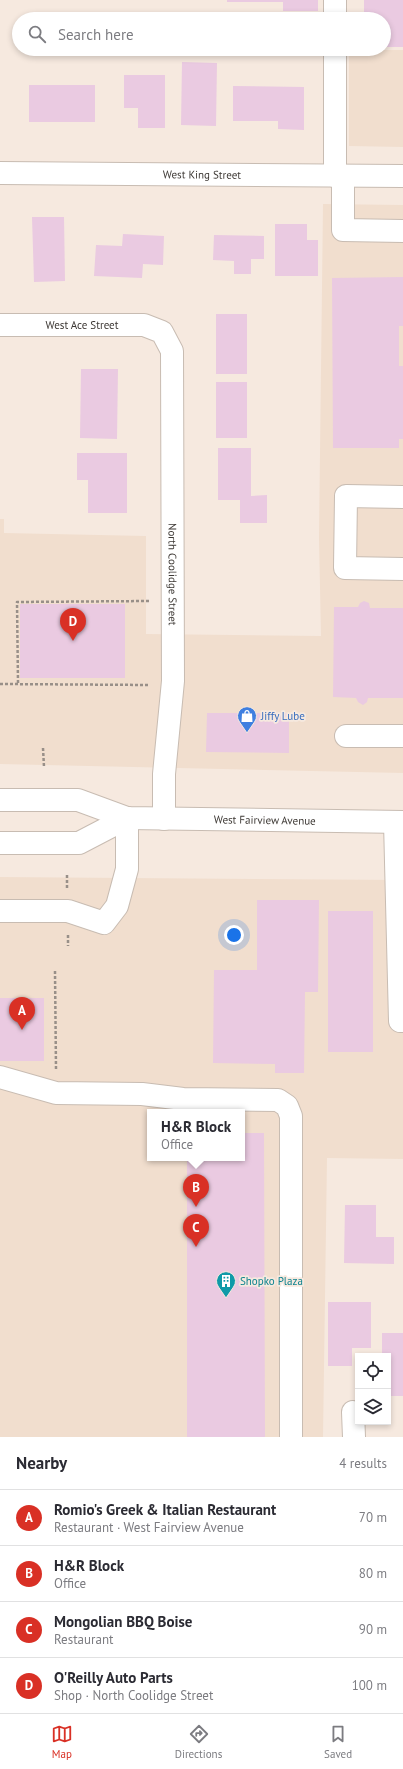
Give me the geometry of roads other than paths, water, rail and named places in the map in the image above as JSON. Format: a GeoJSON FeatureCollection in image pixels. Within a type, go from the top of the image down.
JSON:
{"type":"FeatureCollection","features":[{"type":"Feature","properties":{"kind":"street"},"geometry":{"type":"LineString","coordinates":[[335,0],[335,12]]}},
{"type":"Feature","properties":{"kind":"street"},"geometry":{"type":"LineString","coordinates":[[335,56],[339,176],[343,230],[403,231]]}},
{"type":"Feature","properties":{"kind":"street","name":"West King Street"},"geometry":{"type":"LineString","coordinates":[[0,173],[403,176]]}},
{"type":"Feature","properties":{"kind":"street","name":"West Ace Street"},"geometry":{"type":"LineString","coordinates":[[0,325],[144,325],[162,332]]}},
{"type":"Feature","properties":{"kind":"street","name":"North Coolidge Street"},"geometry":{"type":"LineString","coordinates":[[162,332],[172,351],[173,550],[173,681],[164,774],[164,819]]}},
{"type":"Feature","properties":{"kind":"street"},"geometry":{"type":"LineString","coordinates":[[403,497],[346,496],[345,568],[403,569]]}},
{"type":"Feature","properties":{"kind":"street"},"geometry":{"type":"LineString","coordinates":[[346,736],[403,736]]}},
{"type":"Feature","properties":{"kind":"street","name":"West Fairview Avenue"},"geometry":{"type":"LineString","coordinates":[[0,800],[78,800],[127,818],[399,822]]}},
{"type":"Feature","properties":{"kind":"street"},"geometry":{"type":"LineString","coordinates":[[0,911],[68,911],[104,923],[118,906],[127,869],[127,818]]}},
{"type":"Feature","properties":{"kind":"street","name":"West Fairview Avenue"},"geometry":{"type":"LineString","coordinates":[[0,843],[79,843],[127,818]]}},
{"type":"Feature","properties":{"kind":"street"},"geometry":{"type":"LineString","coordinates":[[399,822],[400,1021],[403,1021]]}},
{"type":"Feature","properties":{"kind":"street"},"geometry":{"type":"LineString","coordinates":[[0,1076],[56,1093],[142,1094],[183,1099],[278,1100],[287,1106],[292,1116],[291,1437]]}},
{"type":"Feature","properties":{"kind":"street"},"geometry":{"type":"LineString","coordinates":[[353,1412],[354,1437]]}},
{"type":"Feature","properties":{"kind":"place","name":"O'Reilly Auto Parts"},"geometry":{"type":"Point","coordinates":[73,641]}},
{"type":"Feature","properties":{"kind":"place","name":"Jiffy Lube"},"geometry":{"type":"Point","coordinates":[247,733]}},
{"type":"Feature","properties":{"kind":"place","name":"Romio's Greek & Italian Restaurant"},"geometry":{"type":"Point","coordinates":[22,1030]}},
{"type":"Feature","properties":{"kind":"place","name":"H&R Block"},"geometry":{"type":"Point","coordinates":[196,1207]}},
{"type":"Feature","properties":{"kind":"place","name":"Mongolian BBQ Boise"},"geometry":{"type":"Point","coordinates":[196,1247]}},
{"type":"Feature","properties":{"kind":"place","name":"Shopko Plaza"},"geometry":{"type":"Point","coordinates":[226,1298]}}]}
